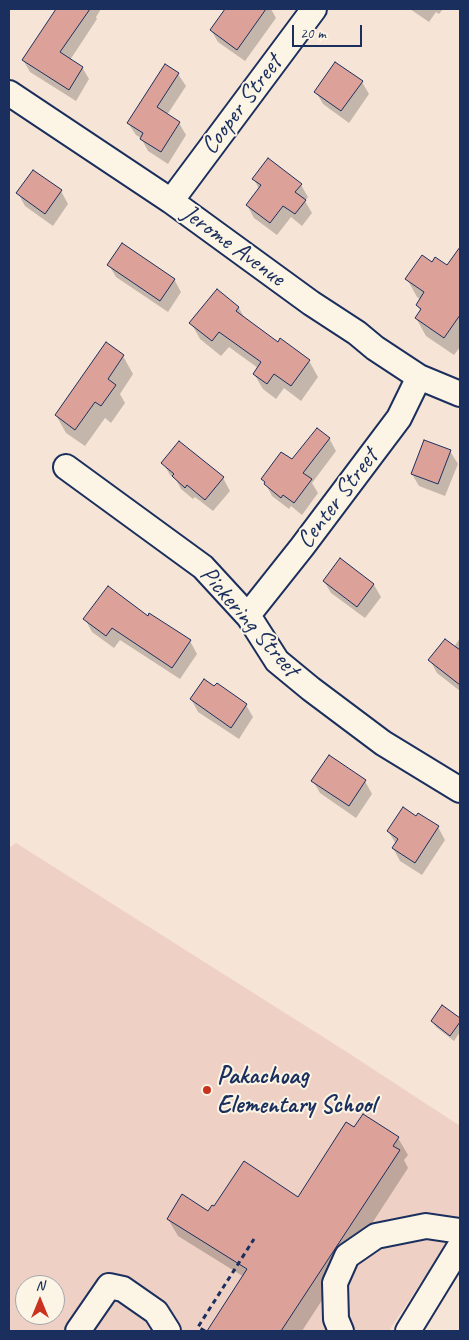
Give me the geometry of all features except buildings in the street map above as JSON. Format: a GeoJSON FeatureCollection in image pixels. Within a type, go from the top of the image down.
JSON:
{"type":"FeatureCollection","features":[{"type":"Feature","properties":{"kind":"street","name":"Cooper Street"},"geometry":{"type":"LineString","coordinates":[[171,201],[314,9]]}},
{"type":"Feature","properties":{"kind":"street","name":"Jerome Avenue"},"geometry":{"type":"LineString","coordinates":[[9,93],[171,201],[357,333],[375,348],[419,377],[460,394]]}},
{"type":"Feature","properties":{"kind":"street","name":"Center Street"},"geometry":{"type":"LineString","coordinates":[[248,615],[399,418],[419,377]]}},
{"type":"Feature","properties":{"kind":"street","name":"Pickering Street"},"geometry":{"type":"LineString","coordinates":[[66,467],[203,567],[248,615],[277,661],[311,689],[383,743],[460,790]]}},
{"type":"Feature","properties":{"kind":"street"},"geometry":{"type":"LineString","coordinates":[[341,1331],[336,1319],[335,1283],[346,1256],[376,1236],[426,1226],[460,1231]]}},
{"type":"Feature","properties":{"kind":"street"},"geometry":{"type":"LineString","coordinates":[[408,1331],[460,1246]]}},
{"type":"Feature","properties":{"kind":"street"},"geometry":{"type":"LineString","coordinates":[[78,1331],[109,1286],[123,1288],[156,1312],[168,1331]]}},
{"type":"Feature","properties":{"kind":"path"},"geometry":{"type":"LineString","coordinates":[[205,1331],[198,1327],[254,1240]]}},
{"type":"Feature","properties":{"kind":"shaded area","name":"Pakachoag Elementary School"},"geometry":{"type":"Polygon","coordinates":[[[16,843],[350,1054],[460,1126],[460,1223],[389,1331],[9,1331],[9,848],[16,843]]]}},
{"type":"Feature","properties":{"kind":"place","name":"Pakachoag Elementary School"},"geometry":{"type":"Point","coordinates":[207,1090]}}]}
